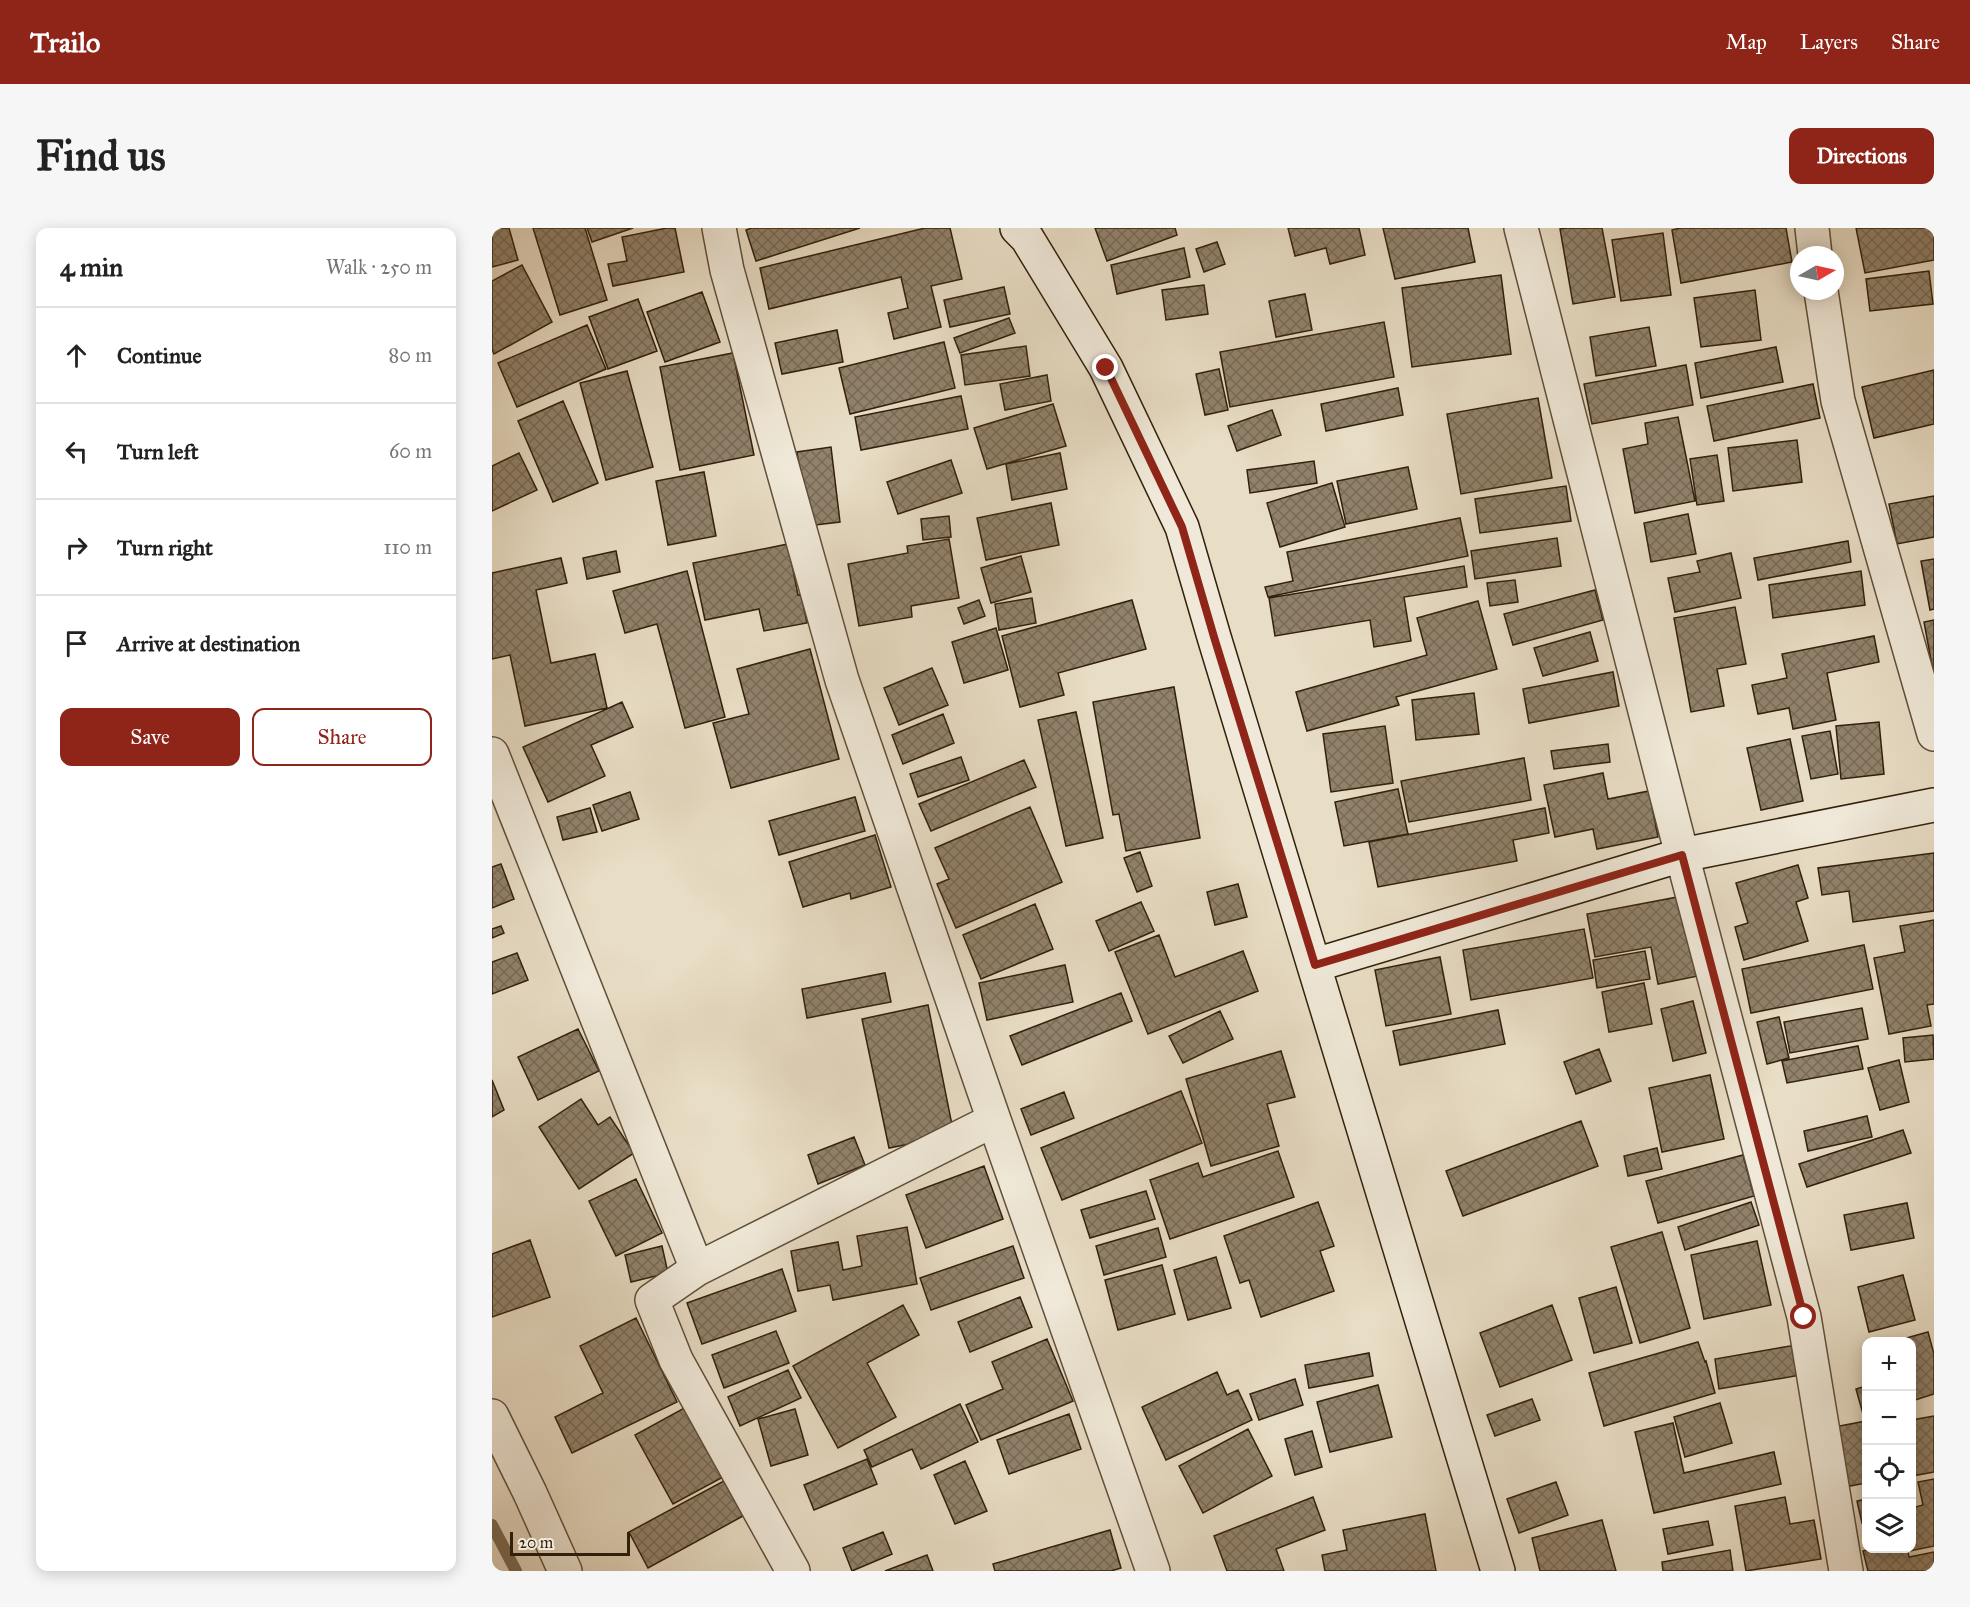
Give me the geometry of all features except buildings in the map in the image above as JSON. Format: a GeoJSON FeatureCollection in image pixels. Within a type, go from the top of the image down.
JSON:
{"type":"FeatureCollection","features":[{"type":"Feature","properties":{"kind":"street"},"geometry":{"type":"LineString","coordinates":[[719,228],[727,270],[842,680],[994,1120],[1154,1571]]}},
{"type":"Feature","properties":{"kind":"street"},"geometry":{"type":"LineString","coordinates":[[1017,228],[1027,238],[1106,368],[1182,527],[1498,1571]]}},
{"type":"Feature","properties":{"kind":"street"},"geometry":{"type":"LineString","coordinates":[[1521,228],[1682,855],[1804,1317],[1846,1571]]}},
{"type":"Feature","properties":{"kind":"street"},"geometry":{"type":"LineString","coordinates":[[1812,228],[1814,246]]}},
{"type":"Feature","properties":{"kind":"street"},"geometry":{"type":"LineString","coordinates":[[1822,300],[1838,401],[1934,734]]}},
{"type":"Feature","properties":{"kind":"street"},"geometry":{"type":"LineString","coordinates":[[492,754],[697,1269]]}},
{"type":"Feature","properties":{"kind":"street"},"geometry":{"type":"LineString","coordinates":[[1315,965],[1682,855],[1934,805]]}},
{"type":"Feature","properties":{"kind":"street"},"geometry":{"type":"LineString","coordinates":[[793,1571],[676,1360],[651,1300],[697,1269],[994,1120]]}},
{"type":"Feature","properties":{"kind":"street"},"geometry":{"type":"LineString","coordinates":[[492,1416],[565,1571]]}},
{"type":"Feature","properties":{"kind":"waterway"},"geometry":{"type":"LineString","coordinates":[[492,1525],[516,1571]]}},
{"type":"Feature","properties":{"kind":"route"},"geometry":{"type":"LineString","coordinates":[[1106,368],[1182,527],[1315,965],[1682,855],[1804,1317]]}}]}
